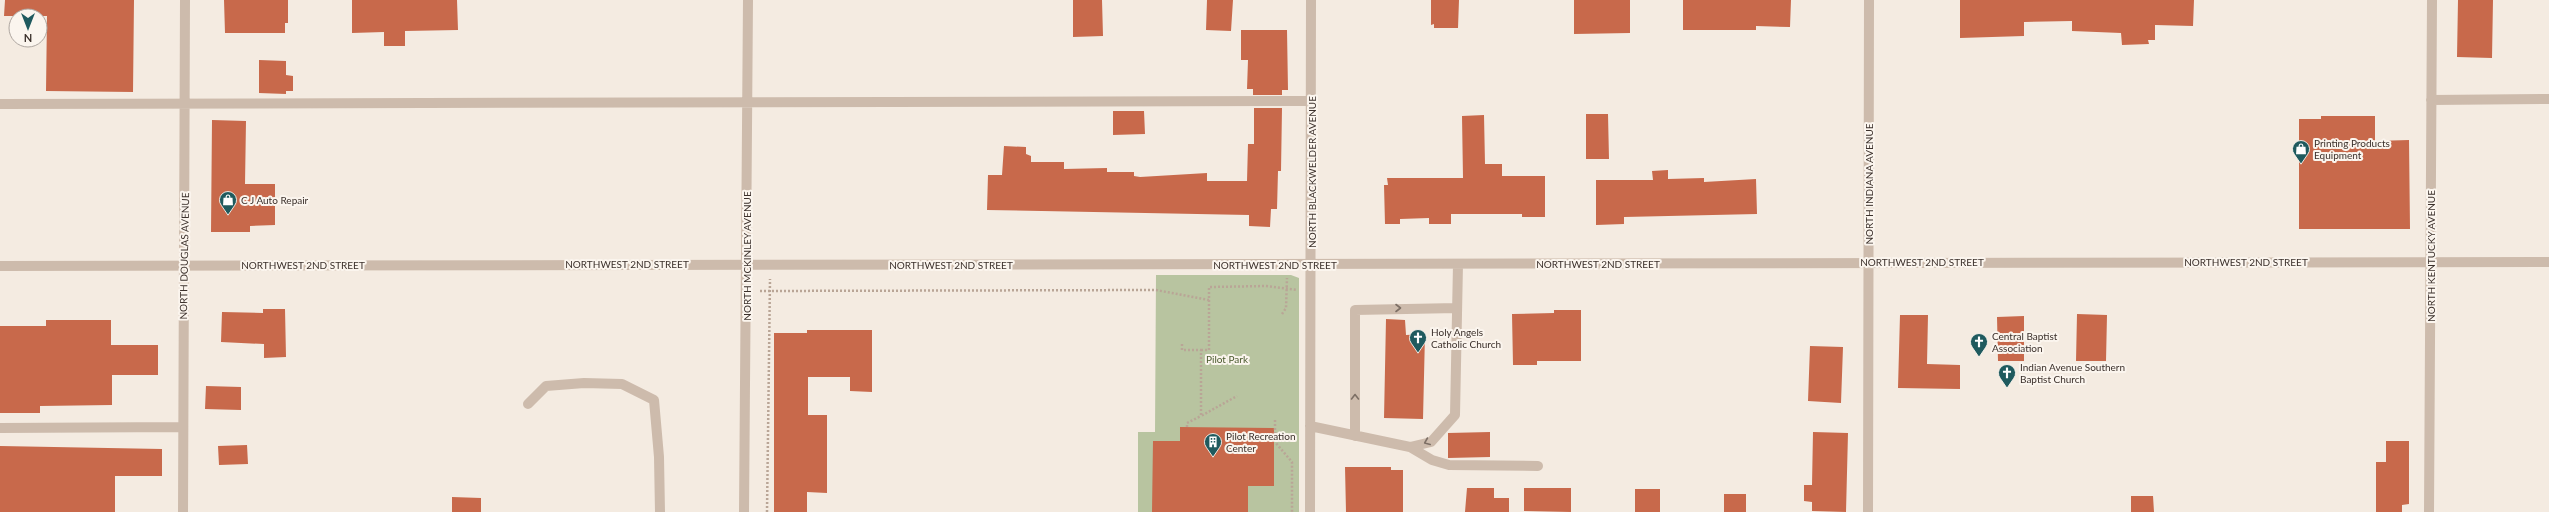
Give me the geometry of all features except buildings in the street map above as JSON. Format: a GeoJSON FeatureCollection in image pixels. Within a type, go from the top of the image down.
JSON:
{"type":"FeatureCollection","features":[{"type":"Feature","properties":{"kind":"street","name":"NORTH DOUGLAS AVENUE"},"geometry":{"type":"LineString","coordinates":[[183,512],[182,427],[185,0]]}},
{"type":"Feature","properties":{"kind":"street","name":"NORTH MCKINLEY AVENUE"},"geometry":{"type":"LineString","coordinates":[[744,512],[747,290],[748,0]]}},
{"type":"Feature","properties":{"kind":"street","name":"NORTH BLACKWELDER AVENUE"},"geometry":{"type":"LineString","coordinates":[[1310,512],[1312,290],[1311,0]]}},
{"type":"Feature","properties":{"kind":"street","name":"NORTH INDIANA AVENUE"},"geometry":{"type":"LineString","coordinates":[[1868,512],[1869,0]]}},
{"type":"Feature","properties":{"kind":"street","name":"NORTH KENTUCKY AVENUE"},"geometry":{"type":"LineString","coordinates":[[2429,512],[2432,0]]}},
{"type":"Feature","properties":{"kind":"street"},"geometry":{"type":"LineString","coordinates":[[2431,100],[2549,99]]}},
{"type":"Feature","properties":{"kind":"street"},"geometry":{"type":"LineString","coordinates":[[0,104],[1312,101]]}},
{"type":"Feature","properties":{"kind":"street","name":"NORTHWEST 2ND STREET"},"geometry":{"type":"LineString","coordinates":[[0,266],[2549,262]]}},
{"type":"Feature","properties":{"kind":"street"},"geometry":{"type":"LineString","coordinates":[[1410,447],[1431,442],[1455,415],[1458,264]]}},
{"type":"Feature","properties":{"kind":"street"},"geometry":{"type":"LineString","coordinates":[[1355,436],[1355,310],[1457,308]]}},
{"type":"Feature","properties":{"kind":"street"},"geometry":{"type":"LineString","coordinates":[[528,404],[546,386],[584,383],[622,384],[654,400],[659,457],[660,512]]}},
{"type":"Feature","properties":{"kind":"street"},"geometry":{"type":"LineString","coordinates":[[1310,426],[1410,447],[1432,460],[1450,465],[1538,466]]}},
{"type":"Feature","properties":{"kind":"street"},"geometry":{"type":"LineString","coordinates":[[0,428],[182,427]]}},
{"type":"Feature","properties":{"kind":"path"},"geometry":{"type":"LineString","coordinates":[[767,512],[770,264]]}},
{"type":"Feature","properties":{"kind":"path"},"geometry":{"type":"LineString","coordinates":[[1282,314],[1286,308],[1287,265]]}},
{"type":"Feature","properties":{"kind":"path"},"geometry":{"type":"LineString","coordinates":[[1182,344],[1182,350],[1209,350],[1209,287],[1266,286],[1287,290],[1312,290]]}},
{"type":"Feature","properties":{"kind":"path"},"geometry":{"type":"LineString","coordinates":[[747,290],[1156,290],[1209,300]]}},
{"type":"Feature","properties":{"kind":"path"},"geometry":{"type":"LineString","coordinates":[[1201,350],[1201,416]]}},
{"type":"Feature","properties":{"kind":"path"},"geometry":{"type":"LineString","coordinates":[[1187,427],[1187,423],[1236,396]]}},
{"type":"Feature","properties":{"kind":"path"},"geometry":{"type":"LineString","coordinates":[[1275,420],[1275,442],[1292,462],[1292,512]]}},
{"type":"Feature","properties":{"kind":"green space","name":"Pilot Park"},"geometry":{"type":"Polygon","coordinates":[[[1156,275],[1291,275],[1299,278],[1299,512],[1138,512],[1138,432],[1155,432],[1156,275]]]}},
{"type":"Feature","properties":{"kind":"place","name":"Printing Products Equipment"},"geometry":{"type":"Point","coordinates":[2301,164]}},
{"type":"Feature","properties":{"kind":"place","name":"C J Auto Repair"},"geometry":{"type":"Point","coordinates":[228,215]}},
{"type":"Feature","properties":{"kind":"place","name":"Holy Angels Catholic Church"},"geometry":{"type":"Point","coordinates":[1418,353]}},
{"type":"Feature","properties":{"kind":"place","name":"Central Baptist Association"},"geometry":{"type":"Point","coordinates":[1979,357]}},
{"type":"Feature","properties":{"kind":"place","name":"Indian Avenue Southern Baptist Church"},"geometry":{"type":"Point","coordinates":[2007,388]}},
{"type":"Feature","properties":{"kind":"place","name":"Pilot Recreation Center"},"geometry":{"type":"Point","coordinates":[1213,457]}}]}
